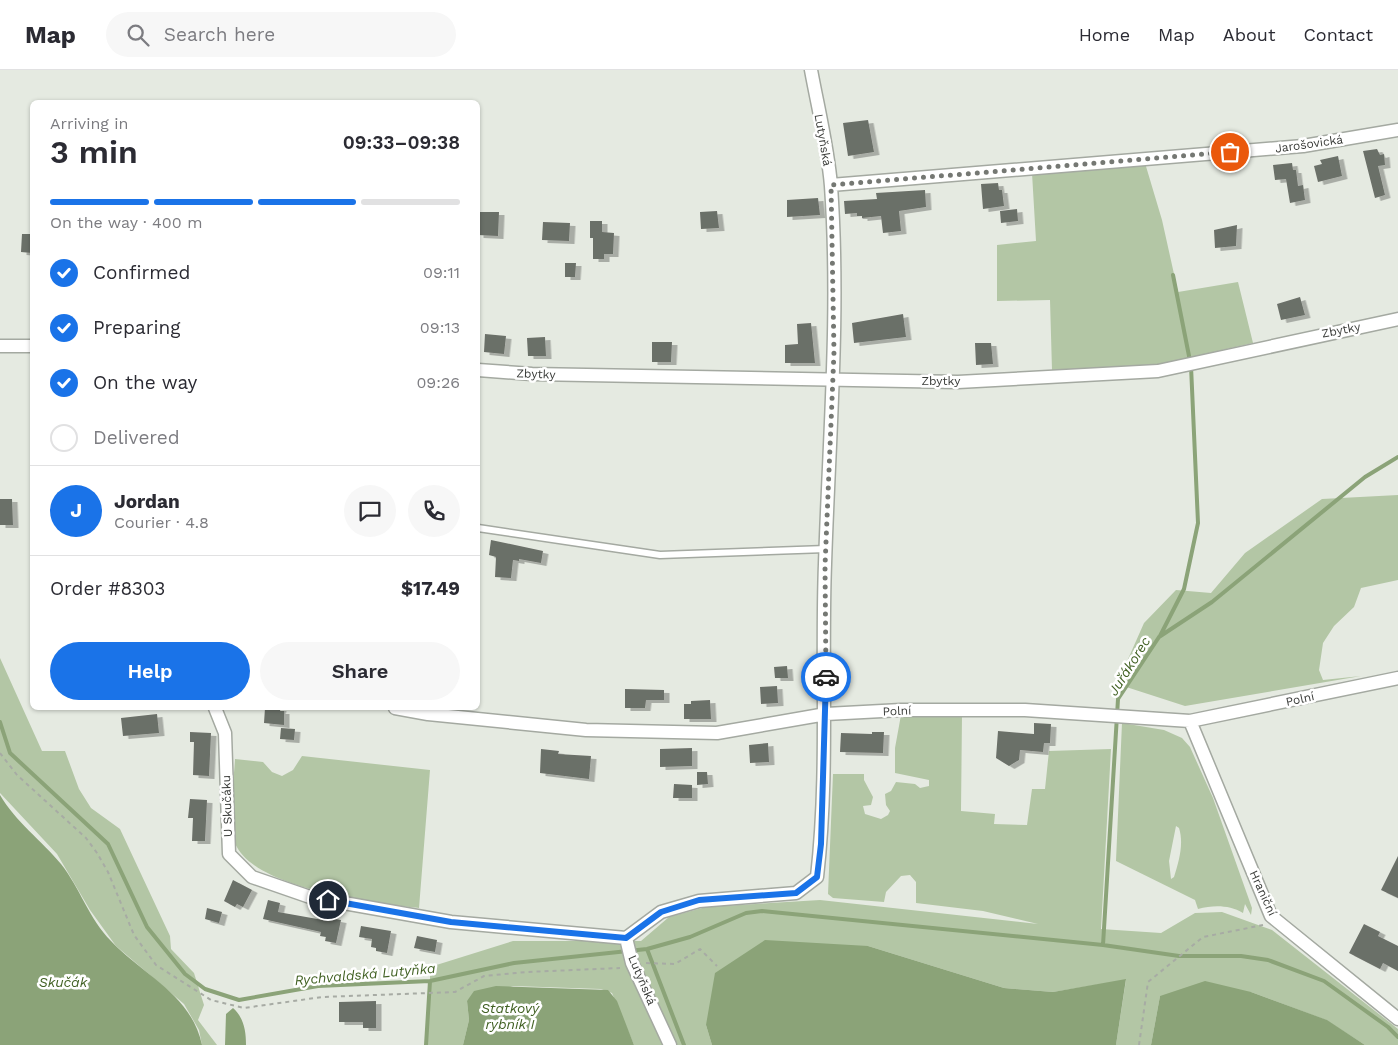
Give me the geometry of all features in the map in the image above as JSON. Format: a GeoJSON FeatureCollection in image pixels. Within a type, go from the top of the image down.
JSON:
{"type":"FeatureCollection","features":[{"type":"Feature","properties":{"kind":"street","name":"Lutyňská"},"geometry":{"type":"LineString","coordinates":[[670,1045],[632,963],[626,938],[661,912],[699,900],[796,893],[817,877],[821,844],[826,714],[826,549],[834,380],[831,185],[811,70]]}},
{"type":"Feature","properties":{"kind":"street","name":"Jarošovická"},"geometry":{"type":"LineString","coordinates":[[831,185],[1303,146],[1398,130]]}},
{"type":"Feature","properties":{"kind":"street","name":"Zbytky"},"geometry":{"type":"LineString","coordinates":[[480,370],[532,374],[958,382],[1158,371],[1398,319]]}},
{"type":"Feature","properties":{"kind":"street"},"geometry":{"type":"LineString","coordinates":[[0,346],[30,346]]}},
{"type":"Feature","properties":{"kind":"street","name":"Polní"},"geometry":{"type":"LineString","coordinates":[[406,710],[428,714],[586,730],[717,733],[826,714],[901,710],[1025,710],[1190,721],[1398,678]]}},
{"type":"Feature","properties":{"kind":"street","name":"U Skučáku"},"geometry":{"type":"LineString","coordinates":[[216,710],[225,733],[229,854],[252,877],[310,897],[451,922],[626,938]]}},
{"type":"Feature","properties":{"kind":"street","name":"Hraniční"},"geometry":{"type":"LineString","coordinates":[[1190,721],[1271,916],[1398,1018]]}},
{"type":"Feature","properties":{"kind":"lane"},"geometry":{"type":"LineString","coordinates":[[480,528],[660,555],[826,549]]}},
{"type":"Feature","properties":{"kind":"path"},"geometry":{"type":"LineString","coordinates":[[0,753],[17,775],[86,838],[108,872],[134,935],[156,965],[212,1000],[244,1008],[322,998],[455,992],[484,976],[621,968],[632,963],[675,964],[700,948],[717,966]]}},
{"type":"Feature","properties":{"kind":"path"},"geometry":{"type":"LineString","coordinates":[[1139,1045],[1148,982],[1203,937],[1278,922]]}},
{"type":"Feature","properties":{"kind":"shaded area"},"geometry":{"type":"Polygon","coordinates":[[[1145,163],[1162,220],[1178,292],[1238,282],[1253,343],[1156,365],[1052,370],[1050,300],[997,301],[997,245],[1036,241],[1032,173],[1145,163]]]}},
{"type":"Feature","properties":{"kind":"shaded area"},"geometry":{"type":"Polygon","coordinates":[[[1398,495],[1398,580],[1361,588],[1354,607],[1334,626],[1323,643],[1319,670],[1323,680],[1361,676],[1185,706],[1117,684],[1144,623],[1176,590],[1211,593],[1245,553],[1322,499],[1398,495]]]}},
{"type":"Feature","properties":{"kind":"shaded area"},"geometry":{"type":"Polygon","coordinates":[[[0,658],[42,751],[65,751],[79,789],[91,808],[120,829],[170,936],[171,949],[194,973],[204,1005],[198,1020],[217,1045],[202,1045],[199,1030],[184,1004],[116,946],[90,910],[57,854],[0,793],[0,658]]]}},
{"type":"Feature","properties":{"kind":"shaded area"},"geometry":{"type":"Polygon","coordinates":[[[901,715],[962,715],[961,811],[995,814],[994,824],[1027,825],[1032,789],[1045,789],[1049,751],[1111,749],[1101,929],[1161,933],[1195,913],[1222,912],[1272,930],[1398,1029],[1398,1045],[1365,1045],[1326,1020],[1251,992],[1160,996],[1151,1045],[1116,1045],[1126,980],[1053,992],[1004,988],[868,946],[706,1025],[712,1045],[634,1045],[612,993],[601,989],[513,986],[467,1001],[469,1020],[463,1045],[426,1045],[430,967],[513,941],[641,941],[669,917],[706,907],[820,900],[1038,924],[983,911],[916,903],[916,882],[910,875],[901,876],[886,892],[884,902],[833,898],[828,894],[833,774],[864,774],[864,780],[873,797],[871,805],[863,806],[865,814],[881,819],[888,815],[890,811],[886,805],[885,794],[891,791],[896,782],[915,784],[920,788],[929,786],[929,780],[895,773],[895,748],[901,715]]]}},
{"type":"Feature","properties":{"kind":"shaded area"},"geometry":{"type":"Polygon","coordinates":[[[1122,723],[1164,730],[1182,738],[1190,747],[1213,798],[1252,908],[1251,915],[1245,904],[1243,913],[1221,906],[1198,909],[1195,900],[1116,861],[1122,723]],[[1176,826],[1169,861],[1171,879],[1174,877],[1178,865],[1181,840],[1179,828],[1176,826]]]}},
{"type":"Feature","properties":{"kind":"shaded area"},"geometry":{"type":"Polygon","coordinates":[[[302,756],[430,770],[419,908],[317,891],[265,872],[246,859],[235,843],[231,824],[235,759],[263,762],[272,772],[282,776],[293,770],[302,756]]]}},
{"type":"Feature","properties":{"kind":"water","name":"Skučák"},"geometry":{"type":"Polygon","coordinates":[[[0,795],[13,814],[54,855],[68,873],[103,932],[124,953],[165,987],[188,1012],[196,1027],[202,1045],[0,1045],[0,795]]]}},
{"type":"Feature","properties":{"kind":"water"},"geometry":{"type":"Polygon","coordinates":[[[765,940],[868,946],[1004,988],[1053,992],[1126,979],[1116,1045],[712,1045],[706,1025],[715,973],[765,940]]]}},
{"type":"Feature","properties":{"kind":"water"},"geometry":{"type":"Polygon","coordinates":[[[1205,981],[1251,992],[1327,1020],[1365,1045],[1151,1045],[1160,996],[1205,981]]]}},
{"type":"Feature","properties":{"kind":"water","name":"Statkový rybník I"},"geometry":{"type":"Polygon","coordinates":[[[496,986],[608,990],[617,1001],[634,1045],[463,1045],[469,1020],[467,1001],[474,991],[496,986]]]}},
{"type":"Feature","properties":{"kind":"water"},"geometry":{"type":"Polygon","coordinates":[[[233,1008],[240,1016],[244,1025],[246,1045],[225,1045],[226,1014],[233,1008]]]}},
{"type":"Feature","properties":{"kind":"building"},"geometry":{"type":"Polygon","coordinates":[[[868,120],[874,152],[848,156],[843,123],[868,120]]]}},
{"type":"Feature","properties":{"kind":"building"},"geometry":{"type":"Polygon","coordinates":[[[1377,149],[1380,155],[1384,154],[1385,165],[1378,166],[1385,195],[1375,198],[1363,151],[1377,149]]]}},
{"type":"Feature","properties":{"kind":"building"},"geometry":{"type":"Polygon","coordinates":[[[1338,156],[1342,176],[1318,182],[1314,166],[1322,164],[1320,160],[1338,156]]]}},
{"type":"Feature","properties":{"kind":"building"},"geometry":{"type":"Polygon","coordinates":[[[1292,163],[1293,170],[1296,170],[1298,186],[1303,185],[1305,200],[1290,203],[1286,179],[1275,180],[1273,165],[1292,163]]]}},
{"type":"Feature","properties":{"kind":"building"},"geometry":{"type":"Polygon","coordinates":[[[998,183],[999,190],[1002,190],[1004,206],[983,209],[981,184],[998,183]]]}},
{"type":"Feature","properties":{"kind":"building"},"geometry":{"type":"Polygon","coordinates":[[[925,190],[926,207],[899,211],[901,231],[883,233],[881,216],[862,218],[862,216],[857,216],[857,213],[845,214],[844,201],[877,199],[876,193],[925,190]]]}},
{"type":"Feature","properties":{"kind":"building"},"geometry":{"type":"Polygon","coordinates":[[[818,198],[820,215],[787,217],[787,200],[818,198]]]}},
{"type":"Feature","properties":{"kind":"building"},"geometry":{"type":"Polygon","coordinates":[[[1017,209],[1018,221],[1001,223],[1000,211],[1017,209]]]}},
{"type":"Feature","properties":{"kind":"building"},"geometry":{"type":"Polygon","coordinates":[[[717,211],[719,228],[701,229],[700,212],[717,211]]]}},
{"type":"Feature","properties":{"kind":"building"},"geometry":{"type":"Polygon","coordinates":[[[480,212],[499,212],[498,236],[480,235],[480,212]]]}},
{"type":"Feature","properties":{"kind":"building"},"geometry":{"type":"Polygon","coordinates":[[[590,221],[602,221],[602,232],[614,233],[613,254],[604,254],[604,259],[593,259],[593,238],[590,238],[590,221]]]}},
{"type":"Feature","properties":{"kind":"building"},"geometry":{"type":"Polygon","coordinates":[[[543,222],[570,223],[569,241],[542,240],[543,222]]]}},
{"type":"Feature","properties":{"kind":"building"},"geometry":{"type":"Polygon","coordinates":[[[1237,225],[1236,246],[1215,248],[1214,230],[1237,225]]]}},
{"type":"Feature","properties":{"kind":"building"},"geometry":{"type":"Polygon","coordinates":[[[22,234],[30,234],[30,253],[21,252],[22,234]]]}},
{"type":"Feature","properties":{"kind":"building"},"geometry":{"type":"Polygon","coordinates":[[[565,263],[576,263],[575,277],[565,277],[565,263]]]}},
{"type":"Feature","properties":{"kind":"building"},"geometry":{"type":"Polygon","coordinates":[[[1300,297],[1305,315],[1281,320],[1277,304],[1300,297]]]}},
{"type":"Feature","properties":{"kind":"building"},"geometry":{"type":"Polygon","coordinates":[[[903,314],[906,337],[854,343],[852,323],[903,314]]]}},
{"type":"Feature","properties":{"kind":"building"},"geometry":{"type":"Polygon","coordinates":[[[811,323],[815,363],[785,363],[785,345],[798,344],[797,324],[811,323]]]}},
{"type":"Feature","properties":{"kind":"building"},"geometry":{"type":"Polygon","coordinates":[[[485,334],[506,336],[504,354],[484,352],[485,334]]]}},
{"type":"Feature","properties":{"kind":"building"},"geometry":{"type":"Polygon","coordinates":[[[545,337],[546,356],[528,356],[527,338],[545,337]]]}},
{"type":"Feature","properties":{"kind":"building"},"geometry":{"type":"Polygon","coordinates":[[[652,342],[672,342],[671,362],[652,362],[652,342]]]}},
{"type":"Feature","properties":{"kind":"building"},"geometry":{"type":"Polygon","coordinates":[[[975,343],[991,343],[993,364],[976,365],[975,343]]]}},
{"type":"Feature","properties":{"kind":"building"},"geometry":{"type":"Polygon","coordinates":[[[0,499],[12,499],[13,525],[0,525],[0,499]]]}},
{"type":"Feature","properties":{"kind":"building"},"geometry":{"type":"Polygon","coordinates":[[[491,540],[543,551],[541,563],[519,559],[519,561],[513,560],[511,578],[495,577],[496,557],[489,555],[491,540]]]}},
{"type":"Feature","properties":{"kind":"building"},"geometry":{"type":"Polygon","coordinates":[[[787,666],[788,678],[775,678],[774,667],[787,666]]]}},
{"type":"Feature","properties":{"kind":"building"},"geometry":{"type":"Polygon","coordinates":[[[777,686],[778,703],[761,704],[760,687],[777,686]]]}},
{"type":"Feature","properties":{"kind":"building"},"geometry":{"type":"Polygon","coordinates":[[[625,689],[664,690],[664,700],[646,700],[645,708],[625,708],[625,689]]]}},
{"type":"Feature","properties":{"kind":"building"},"geometry":{"type":"Polygon","coordinates":[[[710,700],[711,719],[684,719],[684,704],[691,704],[691,701],[710,700]]]}},
{"type":"Feature","properties":{"kind":"building"},"geometry":{"type":"Polygon","coordinates":[[[265,710],[284,711],[284,725],[264,723],[265,710]]]}},
{"type":"Feature","properties":{"kind":"building"},"geometry":{"type":"Polygon","coordinates":[[[157,714],[159,733],[123,736],[121,718],[157,714]]]}},
{"type":"Feature","properties":{"kind":"building"},"geometry":{"type":"Polygon","coordinates":[[[1034,723],[1051,724],[1050,743],[1044,743],[1043,752],[1020,750],[1019,760],[1009,766],[996,758],[998,731],[1034,734],[1034,723]]]}},
{"type":"Feature","properties":{"kind":"building"},"geometry":{"type":"Polygon","coordinates":[[[281,728],[295,729],[294,740],[280,739],[281,728]]]}},
{"type":"Feature","properties":{"kind":"building"},"geometry":{"type":"Polygon","coordinates":[[[190,732],[211,733],[209,776],[193,775],[194,742],[190,742],[190,732]]]}},
{"type":"Feature","properties":{"kind":"building"},"geometry":{"type":"Polygon","coordinates":[[[872,732],[884,732],[883,753],[840,752],[841,733],[872,734],[872,732]]]}},
{"type":"Feature","properties":{"kind":"building"},"geometry":{"type":"Polygon","coordinates":[[[768,743],[769,762],[750,763],[749,745],[768,743]]]}},
{"type":"Feature","properties":{"kind":"building"},"geometry":{"type":"Polygon","coordinates":[[[692,748],[692,766],[660,767],[660,749],[692,748]]]}},
{"type":"Feature","properties":{"kind":"building"},"geometry":{"type":"Polygon","coordinates":[[[541,749],[559,751],[558,754],[591,756],[589,779],[540,773],[541,749]]]}},
{"type":"Feature","properties":{"kind":"building"},"geometry":{"type":"Polygon","coordinates":[[[697,772],[707,772],[708,784],[697,785],[697,772]]]}},
{"type":"Feature","properties":{"kind":"building"},"geometry":{"type":"Polygon","coordinates":[[[674,784],[692,785],[692,798],[673,798],[674,784]]]}},
{"type":"Feature","properties":{"kind":"building"},"geometry":{"type":"Polygon","coordinates":[[[190,799],[207,800],[205,841],[192,841],[193,818],[188,818],[190,799]]]}},
{"type":"Feature","properties":{"kind":"building"},"geometry":{"type":"Polygon","coordinates":[[[1398,856],[1398,898],[1381,890],[1398,856]]]}},
{"type":"Feature","properties":{"kind":"building"},"geometry":{"type":"Polygon","coordinates":[[[233,880],[252,890],[243,907],[237,904],[235,907],[224,901],[233,880]]]}},
{"type":"Feature","properties":{"kind":"building"},"geometry":{"type":"Polygon","coordinates":[[[268,900],[280,903],[278,912],[323,920],[324,917],[341,920],[336,943],[325,941],[326,937],[320,936],[321,932],[263,919],[268,900]]]}},
{"type":"Feature","properties":{"kind":"building"},"geometry":{"type":"Polygon","coordinates":[[[207,908],[222,912],[219,923],[205,919],[207,908]]]}},
{"type":"Feature","properties":{"kind":"building"},"geometry":{"type":"Polygon","coordinates":[[[1364,924],[1380,932],[1378,936],[1398,946],[1398,971],[1383,963],[1380,969],[1349,953],[1364,924]]]}},
{"type":"Feature","properties":{"kind":"building"},"geometry":{"type":"Polygon","coordinates":[[[361,926],[391,931],[387,953],[376,951],[376,948],[371,947],[372,939],[359,937],[361,926]]]}},
{"type":"Feature","properties":{"kind":"building"},"geometry":{"type":"Polygon","coordinates":[[[417,936],[437,940],[435,952],[414,948],[417,936]]]}},
{"type":"Feature","properties":{"kind":"building"},"geometry":{"type":"Polygon","coordinates":[[[376,1001],[376,1028],[363,1028],[363,1022],[339,1022],[339,1002],[376,1001]]]}},
{"type":"Feature","properties":{"kind":"waterway"},"geometry":{"type":"LineString","coordinates":[[1160,636],[1184,589],[1198,523],[1191,366],[1173,275]]}},
{"type":"Feature","properties":{"kind":"waterway","name":"Juřákorec"},"geometry":{"type":"LineString","coordinates":[[1103,945],[1118,699],[1159,637],[1212,602],[1365,477],[1398,457]]}},
{"type":"Feature","properties":{"kind":"waterway","name":"Rychvaldská Lutyňka"},"geometry":{"type":"LineString","coordinates":[[0,722],[10,753],[108,844],[147,927],[185,974],[205,989],[239,1000],[318,986],[430,981],[514,963],[647,949],[690,937],[746,913],[762,911],[1103,945],[1179,956],[1241,956],[1268,960],[1324,981],[1388,1027],[1398,1037]]}},
{"type":"Feature","properties":{"kind":"waterway","name":"Rychvaldská Lutyňka"},"geometry":{"type":"LineString","coordinates":[[647,949],[684,1045]]}},
{"type":"Feature","properties":{"kind":"waterway"},"geometry":{"type":"LineString","coordinates":[[426,1045],[430,981]]}},
{"type":"Feature","properties":{"kind":"way so far"},"geometry":{"type":"LineString","coordinates":[[826,677],[825,566],[834,380],[831,185],[1230,152]]}},
{"type":"Feature","properties":{"kind":"route"},"geometry":{"type":"LineString","coordinates":[[328,900],[451,922],[626,938],[661,912],[699,900],[796,893],[817,877],[821,844],[826,677]]}}]}
